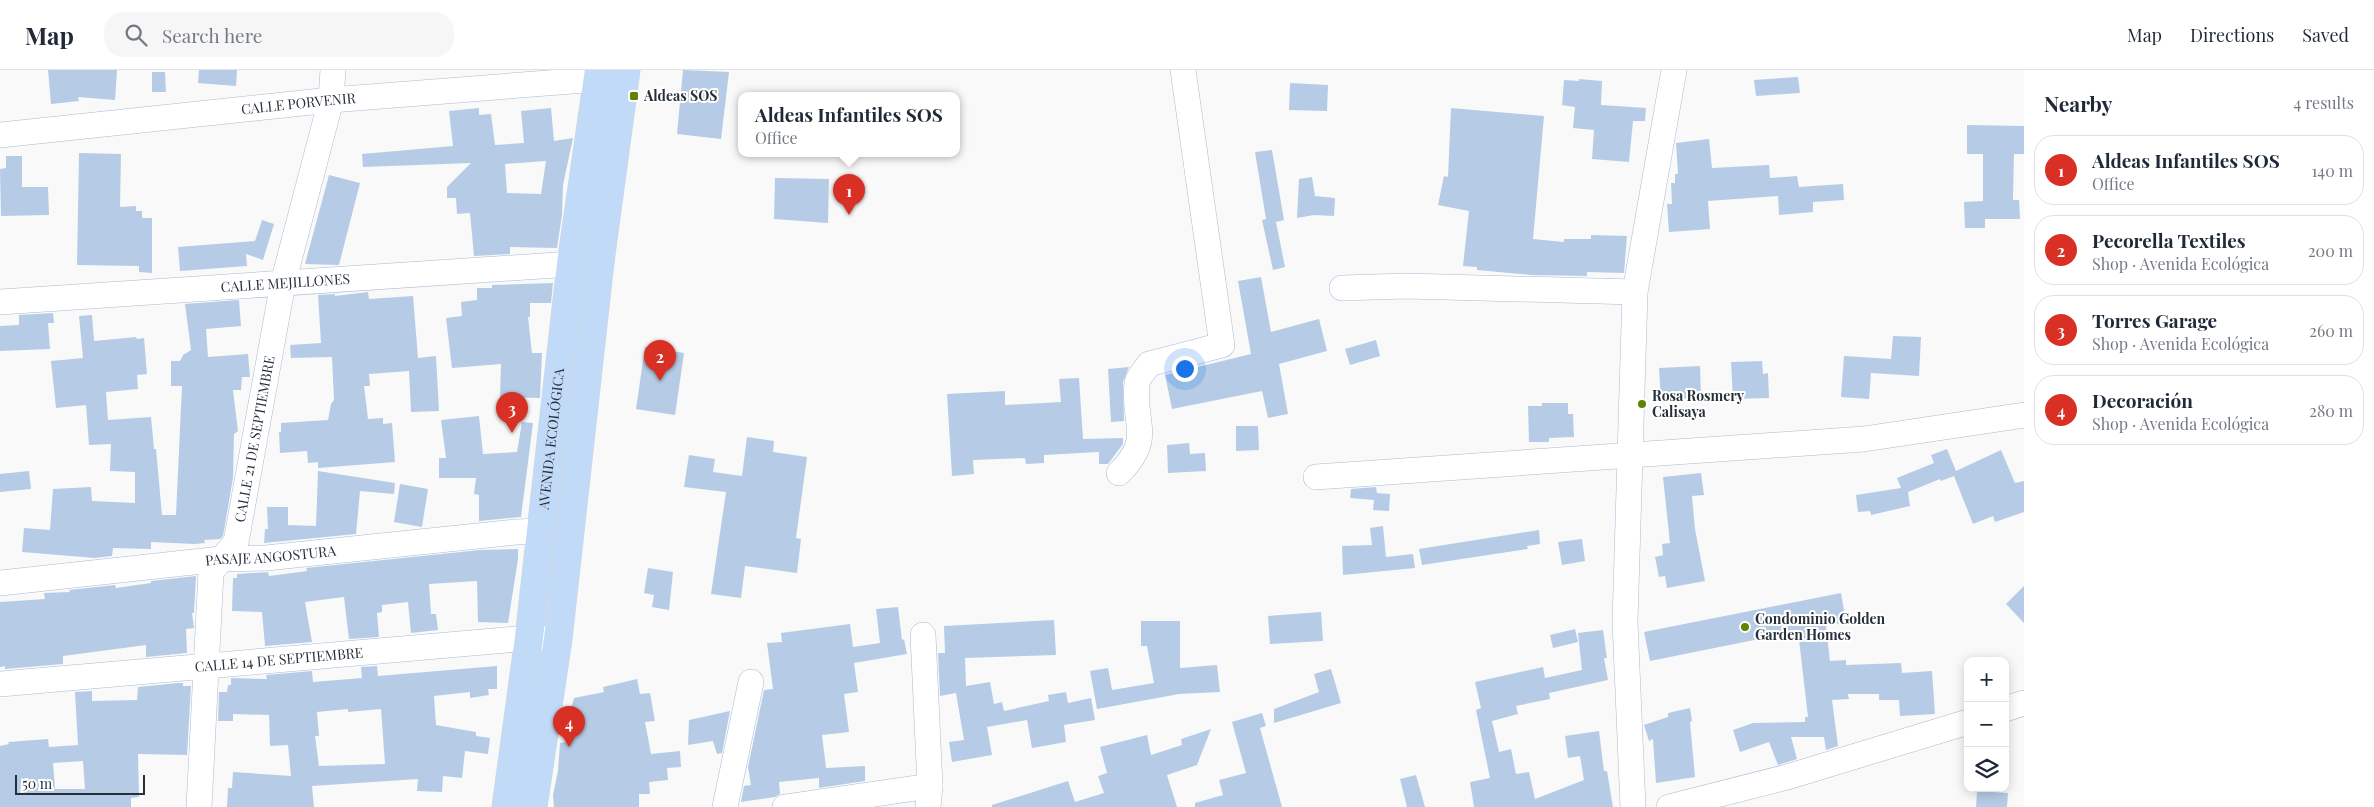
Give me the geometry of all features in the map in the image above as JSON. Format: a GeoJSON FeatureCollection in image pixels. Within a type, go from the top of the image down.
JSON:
{"type":"FeatureCollection","features":[{"type":"Feature","properties":{"kind":"main road","name":"AVENIDA ECOLÓGICA"},"geometry":{"type":"LineString","coordinates":[[533,807],[558,639],[600,262],[626,70]]}},
{"type":"Feature","properties":{"kind":"main road","name":"AVENIDA ECOLÓGICA"},"geometry":{"type":"LineString","coordinates":[[506,807],[542,531],[571,264],[599,75]]}},
{"type":"Feature","properties":{"kind":"street","name":"CALLE 21 DE SEPTIEMBRE"},"geometry":{"type":"LineString","coordinates":[[200,807],[211,572],[220,558],[236,542],[284,283],[331,100],[333,70]]}},
{"type":"Feature","properties":{"kind":"street"},"geometry":{"type":"LineString","coordinates":[[1119,473],[1130,462],[1140,442],[1137,381],[1150,364],[1222,345],[1183,70]]}},
{"type":"Feature","properties":{"kind":"street"},"geometry":{"type":"LineString","coordinates":[[1633,807],[1625,622],[1634,292],[1674,70]]}},
{"type":"Feature","properties":{"kind":"street","name":"CALLE PORVENIR"},"geometry":{"type":"LineString","coordinates":[[0,135],[331,100],[599,75]]}},
{"type":"Feature","properties":{"kind":"street","name":"CALLE MEJILLONES"},"geometry":{"type":"LineString","coordinates":[[0,302],[571,264]]}},
{"type":"Feature","properties":{"kind":"street"},"geometry":{"type":"LineString","coordinates":[[1342,288],[1407,286],[1634,292]]}},
{"type":"Feature","properties":{"kind":"street"},"geometry":{"type":"LineString","coordinates":[[1316,477],[1864,440],[2024,416]]}},
{"type":"Feature","properties":{"kind":"street","name":"PASAJE ANGOSTURA"},"geometry":{"type":"LineString","coordinates":[[0,584],[220,558],[266,558],[516,532],[542,531]]}},
{"type":"Feature","properties":{"kind":"street"},"geometry":{"type":"LineString","coordinates":[[785,807],[929,797],[923,635]]}},
{"type":"Feature","properties":{"kind":"street","name":"CALLE 14 DE SEPTIEMBRE"},"geometry":{"type":"LineString","coordinates":[[0,684],[529,638],[558,639]]}},
{"type":"Feature","properties":{"kind":"street"},"geometry":{"type":"LineString","coordinates":[[725,807],[751,682]]}},
{"type":"Feature","properties":{"kind":"street"},"geometry":{"type":"LineString","coordinates":[[2009,709],[2024,703]]}},
{"type":"Feature","properties":{"kind":"street"},"geometry":{"type":"LineString","coordinates":[[1669,807],[1787,777],[1964,723]]}},
{"type":"Feature","properties":{"kind":"building"},"geometry":{"type":"Polygon","coordinates":[[[48,70],[117,70],[115,100],[78,97],[79,101],[51,104],[48,70]]]}},
{"type":"Feature","properties":{"kind":"building"},"geometry":{"type":"Polygon","coordinates":[[[199,70],[237,70],[236,86],[198,83],[199,70]]]}},
{"type":"Feature","properties":{"kind":"building"},"geometry":{"type":"Polygon","coordinates":[[[683,70],[729,72],[721,139],[677,134],[683,70]]]}},
{"type":"Feature","properties":{"kind":"building"},"geometry":{"type":"Polygon","coordinates":[[[152,72],[165,72],[166,92],[152,92],[152,72]]]}},
{"type":"Feature","properties":{"kind":"building"},"geometry":{"type":"Polygon","coordinates":[[[1798,77],[1800,93],[1756,96],[1754,80],[1798,77]]]}},
{"type":"Feature","properties":{"kind":"building"},"geometry":{"type":"Polygon","coordinates":[[[1579,79],[1602,81],[1601,105],[1646,108],[1645,121],[1633,121],[1629,162],[1592,159],[1594,130],[1573,128],[1575,107],[1562,105],[1564,80],[1579,81],[1579,79]]]}},
{"type":"Feature","properties":{"kind":"building"},"geometry":{"type":"Polygon","coordinates":[[[1290,83],[1328,85],[1327,111],[1289,110],[1290,83]]]}},
{"type":"Feature","properties":{"kind":"building"},"geometry":{"type":"Polygon","coordinates":[[[479,108],[479,115],[491,114],[495,145],[524,143],[521,111],[551,108],[554,141],[573,138],[563,185],[562,215],[557,248],[510,247],[510,254],[474,256],[470,213],[457,214],[456,198],[447,198],[447,187],[471,163],[363,167],[362,154],[453,146],[449,111],[479,108]],[[546,161],[505,164],[507,193],[541,194],[546,161]]]}},
{"type":"Feature","properties":{"kind":"building"},"geometry":{"type":"Polygon","coordinates":[[[1451,108],[1544,116],[1533,239],[1564,242],[1564,239],[1591,239],[1591,235],[1627,236],[1624,273],[1587,272],[1587,276],[1531,275],[1477,270],[1477,267],[1463,266],[1469,211],[1438,205],[1444,176],[1448,177],[1451,108]]]}},
{"type":"Feature","properties":{"kind":"building"},"geometry":{"type":"Polygon","coordinates":[[[1967,125],[2024,126],[2024,154],[2014,154],[2013,200],[2019,200],[2020,219],[1985,219],[1985,228],[1965,228],[1964,202],[1983,201],[1983,154],[1967,154],[1967,125]]]}},
{"type":"Feature","properties":{"kind":"building"},"geometry":{"type":"Polygon","coordinates":[[[1709,139],[1712,168],[1769,165],[1770,178],[1797,176],[1799,187],[1843,184],[1844,200],[1813,202],[1813,212],[1779,215],[1778,196],[1708,201],[1710,229],[1669,232],[1667,204],[1672,204],[1671,183],[1675,183],[1675,174],[1678,174],[1676,143],[1709,139]]]}},
{"type":"Feature","properties":{"kind":"building"},"geometry":{"type":"Polygon","coordinates":[[[1272,150],[1284,220],[1276,222],[1285,267],[1273,270],[1262,220],[1266,219],[1255,152],[1272,150]]]}},
{"type":"Feature","properties":{"kind":"building"},"geometry":{"type":"Polygon","coordinates":[[[79,153],[121,154],[120,207],[136,206],[136,211],[142,211],[142,218],[152,218],[152,273],[139,272],[139,266],[77,265],[79,153]]]}},
{"type":"Feature","properties":{"kind":"building"},"geometry":{"type":"Polygon","coordinates":[[[6,156],[22,156],[22,187],[48,187],[49,215],[1,216],[0,169],[6,168],[6,156]]]}},
{"type":"Feature","properties":{"kind":"building"},"geometry":{"type":"Polygon","coordinates":[[[329,175],[360,183],[339,265],[305,264],[329,175]]]}},
{"type":"Feature","properties":{"kind":"building"},"geometry":{"type":"Polygon","coordinates":[[[1312,177],[1315,196],[1335,198],[1334,216],[1314,215],[1297,218],[1299,179],[1312,177]]]}},
{"type":"Feature","properties":{"kind":"building"},"geometry":{"type":"Polygon","coordinates":[[[775,178],[829,179],[828,223],[774,219],[775,178]]]}},
{"type":"Feature","properties":{"kind":"building"},"geometry":{"type":"Polygon","coordinates":[[[262,220],[274,224],[263,260],[246,254],[247,266],[180,271],[178,247],[255,241],[262,220]]]}},
{"type":"Feature","properties":{"kind":"building"},"geometry":{"type":"Polygon","coordinates":[[[1261,277],[1271,332],[1319,319],[1327,351],[1279,364],[1288,414],[1268,418],[1262,391],[1172,409],[1165,375],[1251,354],[1238,281],[1261,277]]]}},
{"type":"Feature","properties":{"kind":"building"},"geometry":{"type":"Polygon","coordinates":[[[553,283],[551,303],[530,303],[530,317],[528,317],[532,353],[542,353],[540,398],[500,397],[501,364],[452,368],[446,318],[462,316],[461,302],[477,300],[477,288],[492,288],[492,285],[553,283]]]}},
{"type":"Feature","properties":{"kind":"building"},"geometry":{"type":"Polygon","coordinates":[[[368,292],[369,299],[413,296],[418,358],[436,356],[439,411],[411,412],[409,371],[369,374],[370,386],[364,386],[368,419],[383,418],[383,424],[392,423],[395,462],[318,468],[318,462],[308,463],[307,451],[280,453],[279,432],[281,432],[281,423],[328,420],[331,404],[334,400],[332,357],[291,358],[290,345],[321,343],[318,295],[335,294],[335,296],[368,292]]]}},
{"type":"Feature","properties":{"kind":"building"},"geometry":{"type":"Polygon","coordinates":[[[239,300],[241,326],[206,329],[208,357],[248,354],[250,377],[242,377],[241,390],[233,390],[238,431],[234,434],[233,478],[223,536],[220,539],[204,540],[205,543],[195,544],[151,542],[151,549],[113,548],[112,556],[95,558],[22,552],[24,528],[50,530],[53,489],[91,487],[92,501],[135,503],[135,472],[110,471],[111,444],[89,445],[86,405],[56,408],[51,361],[83,358],[79,316],[92,315],[94,341],[144,338],[147,374],[137,375],[138,389],[106,392],[108,420],[151,417],[162,515],[176,515],[182,386],[171,386],[171,361],[180,361],[183,355],[191,350],[185,304],[239,300]]]}},
{"type":"Feature","properties":{"kind":"building"},"geometry":{"type":"Polygon","coordinates":[[[53,313],[54,323],[48,323],[50,349],[0,351],[0,326],[19,325],[19,315],[53,313]]]}},
{"type":"Feature","properties":{"kind":"building"},"geometry":{"type":"Polygon","coordinates":[[[1893,336],[1921,337],[1919,376],[1871,373],[1869,399],[1841,397],[1844,356],[1891,359],[1893,336]]]}},
{"type":"Feature","properties":{"kind":"building"},"geometry":{"type":"Polygon","coordinates":[[[1376,340],[1380,356],[1350,365],[1345,349],[1376,340]]]}},
{"type":"Feature","properties":{"kind":"building"},"geometry":{"type":"Polygon","coordinates":[[[645,347],[684,353],[675,415],[636,409],[645,347]]]}},
{"type":"Feature","properties":{"kind":"building"},"geometry":{"type":"Polygon","coordinates":[[[1762,361],[1763,374],[1768,373],[1769,398],[1733,399],[1731,362],[1762,361]]]}},
{"type":"Feature","properties":{"kind":"building"},"geometry":{"type":"Polygon","coordinates":[[[1700,366],[1701,398],[1661,400],[1659,368],[1700,366]]]}},
{"type":"Feature","properties":{"kind":"building"},"geometry":{"type":"Polygon","coordinates":[[[1129,367],[1123,382],[1124,421],[1111,422],[1108,369],[1129,367]]]}},
{"type":"Feature","properties":{"kind":"building"},"geometry":{"type":"Polygon","coordinates":[[[1079,378],[1083,439],[1123,438],[1123,444],[1108,464],[1099,464],[1099,452],[1044,455],[1044,463],[1026,464],[1025,458],[973,460],[974,474],[952,476],[947,394],[1005,391],[1005,405],[1061,402],[1059,379],[1079,378]]]}},
{"type":"Feature","properties":{"kind":"building"},"geometry":{"type":"Polygon","coordinates":[[[1542,403],[1568,403],[1568,414],[1573,414],[1574,437],[1549,438],[1549,442],[1529,442],[1528,406],[1542,406],[1542,403]]]}},
{"type":"Feature","properties":{"kind":"building"},"geometry":{"type":"Polygon","coordinates":[[[479,416],[483,454],[517,452],[522,422],[533,423],[521,517],[479,521],[479,495],[474,494],[476,478],[439,478],[439,458],[446,458],[441,420],[479,416]]]}},
{"type":"Feature","properties":{"kind":"building"},"geometry":{"type":"Polygon","coordinates":[[[1236,426],[1258,426],[1259,450],[1236,451],[1236,426]]]}},
{"type":"Feature","properties":{"kind":"building"},"geometry":{"type":"Polygon","coordinates":[[[747,437],[774,441],[773,452],[807,457],[796,538],[801,539],[797,573],[745,566],[741,598],[711,594],[726,492],[684,487],[689,455],[715,459],[713,472],[742,476],[747,437]]]}},
{"type":"Feature","properties":{"kind":"building"},"geometry":{"type":"Polygon","coordinates":[[[1189,443],[1190,454],[1205,453],[1206,471],[1168,473],[1167,445],[1189,443]]]}},
{"type":"Feature","properties":{"kind":"building"},"geometry":{"type":"Polygon","coordinates":[[[1947,449],[1956,471],[2001,450],[2015,483],[2024,481],[2024,512],[1995,522],[1993,516],[1973,524],[1954,476],[1941,481],[1940,479],[1908,492],[1910,506],[1871,515],[1870,511],[1858,512],[1856,495],[1901,488],[1897,478],[1934,463],[1931,455],[1947,449]]]}},
{"type":"Feature","properties":{"kind":"building"},"geometry":{"type":"Polygon","coordinates":[[[29,471],[31,489],[0,492],[0,474],[29,471]]]}},
{"type":"Feature","properties":{"kind":"building"},"geometry":{"type":"Polygon","coordinates":[[[318,471],[395,483],[394,494],[360,491],[356,534],[264,543],[265,529],[268,529],[267,507],[288,507],[288,525],[316,526],[318,471]]]}},
{"type":"Feature","properties":{"kind":"building"},"geometry":{"type":"Polygon","coordinates":[[[1701,473],[1704,495],[1692,496],[1695,529],[1705,581],[1667,588],[1665,576],[1659,577],[1655,557],[1663,555],[1662,544],[1670,543],[1663,477],[1701,473]]]}},
{"type":"Feature","properties":{"kind":"building"},"geometry":{"type":"Polygon","coordinates":[[[400,484],[428,489],[422,527],[394,522],[400,484]]]}},
{"type":"Feature","properties":{"kind":"building"},"geometry":{"type":"Polygon","coordinates":[[[1376,487],[1377,493],[1390,494],[1389,511],[1373,510],[1374,500],[1350,498],[1351,489],[1376,487]]]}},
{"type":"Feature","properties":{"kind":"building"},"geometry":{"type":"Polygon","coordinates":[[[1383,526],[1386,557],[1413,554],[1415,568],[1343,575],[1342,546],[1372,545],[1370,528],[1383,526]]]}},
{"type":"Feature","properties":{"kind":"building"},"geometry":{"type":"Polygon","coordinates":[[[1539,530],[1540,544],[1527,546],[1528,549],[1422,565],[1419,549],[1539,530]]]}},
{"type":"Feature","properties":{"kind":"building"},"geometry":{"type":"Polygon","coordinates":[[[1582,539],[1585,561],[1562,565],[1558,542],[1582,539]]]}},
{"type":"Feature","properties":{"kind":"building"},"geometry":{"type":"Polygon","coordinates":[[[518,549],[508,623],[478,622],[477,581],[429,584],[431,614],[436,614],[438,630],[411,633],[408,602],[382,605],[382,612],[377,613],[379,637],[349,639],[344,597],[305,602],[312,642],[265,646],[262,612],[232,611],[233,578],[237,578],[237,574],[268,572],[269,576],[307,571],[306,568],[480,550],[518,549]]]}},
{"type":"Feature","properties":{"kind":"building"},"geometry":{"type":"Polygon","coordinates":[[[648,568],[673,572],[669,610],[652,607],[654,595],[644,593],[648,568]]]}},
{"type":"Feature","properties":{"kind":"building"},"geometry":{"type":"Polygon","coordinates":[[[196,576],[194,613],[192,613],[194,628],[186,629],[187,653],[146,657],[146,645],[63,656],[63,664],[5,669],[5,666],[0,667],[0,602],[45,599],[44,593],[70,592],[69,590],[115,585],[116,588],[151,583],[151,581],[196,576]]]}},
{"type":"Feature","properties":{"kind":"building"},"geometry":{"type":"Polygon","coordinates":[[[2024,586],[2024,623],[2006,604],[2024,586]]]}},
{"type":"Feature","properties":{"kind":"building"},"geometry":{"type":"Polygon","coordinates":[[[1841,593],[1846,622],[1826,626],[1830,661],[1846,660],[1846,665],[1901,663],[1902,673],[1932,671],[1935,714],[1900,716],[1899,700],[1879,700],[1879,694],[1848,694],[1849,699],[1832,700],[1838,746],[1826,750],[1824,737],[1791,737],[1797,759],[1778,765],[1769,742],[1740,752],[1733,730],[1753,723],[1805,722],[1805,717],[1808,717],[1798,631],[1650,661],[1644,632],[1841,593]]]}},
{"type":"Feature","properties":{"kind":"building"},"geometry":{"type":"Polygon","coordinates":[[[898,607],[902,640],[904,639],[907,654],[854,663],[858,692],[844,694],[849,732],[822,735],[826,768],[865,766],[865,781],[819,788],[819,778],[779,782],[780,794],[775,797],[741,802],[744,786],[751,785],[748,767],[764,690],[773,689],[767,643],[782,642],[781,633],[850,624],[853,647],[880,643],[876,609],[898,607]]]}},
{"type":"Feature","properties":{"kind":"building"},"geometry":{"type":"Polygon","coordinates":[[[1321,612],[1323,641],[1270,644],[1268,616],[1321,612]]]}},
{"type":"Feature","properties":{"kind":"building"},"geometry":{"type":"Polygon","coordinates":[[[1054,620],[1056,655],[965,658],[966,686],[990,682],[994,704],[1002,702],[1004,711],[1049,701],[1048,695],[1066,692],[1068,703],[1091,698],[1095,720],[1064,725],[1066,742],[1032,748],[1027,720],[987,727],[992,755],[952,762],[949,742],[964,740],[956,693],[940,696],[938,653],[945,653],[944,626],[1054,620]]]}},
{"type":"Feature","properties":{"kind":"building"},"geometry":{"type":"Polygon","coordinates":[[[1141,621],[1180,621],[1180,668],[1217,665],[1220,692],[1179,694],[1097,709],[1090,671],[1108,668],[1112,690],[1154,683],[1147,646],[1141,646],[1141,621]]]}},
{"type":"Feature","properties":{"kind":"building"},"geometry":{"type":"Polygon","coordinates":[[[1575,629],[1578,642],[1553,648],[1550,635],[1575,629]]]}},
{"type":"Feature","properties":{"kind":"building"},"geometry":{"type":"Polygon","coordinates":[[[1603,630],[1607,658],[1604,658],[1608,680],[1549,693],[1550,699],[1516,706],[1518,714],[1492,721],[1499,752],[1511,749],[1516,774],[1529,772],[1535,799],[1584,780],[1580,756],[1568,758],[1565,736],[1599,731],[1604,771],[1607,771],[1613,807],[1474,807],[1470,782],[1490,778],[1476,710],[1481,708],[1475,682],[1543,667],[1545,678],[1582,670],[1578,633],[1603,630]]]}},
{"type":"Feature","properties":{"kind":"building"},"geometry":{"type":"Polygon","coordinates":[[[377,666],[378,676],[497,666],[497,689],[488,689],[489,695],[470,698],[470,692],[434,696],[436,725],[476,732],[476,736],[490,738],[488,754],[465,751],[462,778],[443,776],[442,792],[417,791],[418,779],[312,786],[314,807],[227,807],[228,788],[232,788],[233,772],[291,776],[288,745],[270,746],[269,715],[233,714],[233,721],[218,721],[219,692],[227,692],[228,685],[231,685],[231,678],[267,679],[266,675],[312,671],[313,682],[362,678],[361,667],[377,666]],[[348,709],[317,712],[319,736],[315,736],[319,766],[385,764],[381,709],[348,712],[348,709]]]}},
{"type":"Feature","properties":{"kind":"building"},"geometry":{"type":"Polygon","coordinates":[[[1331,669],[1341,703],[1274,723],[1274,709],[1319,692],[1314,674],[1331,669]]]}},
{"type":"Feature","properties":{"kind":"building"},"geometry":{"type":"Polygon","coordinates":[[[637,679],[640,694],[650,693],[655,721],[645,722],[651,754],[680,751],[681,767],[667,768],[668,780],[649,782],[650,794],[639,794],[639,807],[554,807],[553,795],[558,771],[560,743],[570,741],[568,719],[574,698],[604,692],[603,687],[637,679]]]}},
{"type":"Feature","properties":{"kind":"building"},"geometry":{"type":"Polygon","coordinates":[[[178,683],[183,683],[183,686],[191,686],[187,755],[138,754],[139,797],[131,798],[131,807],[0,807],[0,746],[9,744],[8,742],[48,739],[49,747],[78,745],[75,692],[92,691],[92,701],[137,700],[138,687],[178,683]],[[83,761],[53,763],[55,789],[85,789],[83,761]]]}},
{"type":"Feature","properties":{"kind":"building"},"geometry":{"type":"Polygon","coordinates":[[[1690,708],[1695,777],[1656,783],[1653,739],[1649,741],[1644,725],[1668,717],[1668,713],[1690,708]]]}},
{"type":"Feature","properties":{"kind":"building"},"geometry":{"type":"Polygon","coordinates":[[[730,711],[722,753],[717,754],[713,741],[688,745],[689,720],[730,711]]]}},
{"type":"Feature","properties":{"kind":"building"},"geometry":{"type":"Polygon","coordinates":[[[1262,713],[1266,726],[1260,728],[1282,807],[1195,807],[1195,803],[1223,795],[1219,780],[1246,773],[1232,722],[1262,713]]]}},
{"type":"Feature","properties":{"kind":"building"},"geometry":{"type":"Polygon","coordinates":[[[1211,729],[1197,765],[1167,775],[1177,807],[992,807],[992,805],[1068,781],[1075,802],[1104,793],[1098,776],[1107,773],[1100,747],[1147,735],[1151,755],[1182,745],[1181,739],[1211,729]]]}},
{"type":"Feature","properties":{"kind":"building"},"geometry":{"type":"Polygon","coordinates":[[[1416,775],[1425,807],[1407,807],[1400,779],[1416,775]]]}},
{"type":"Feature","properties":{"kind":"building"},"geometry":{"type":"Polygon","coordinates":[[[1977,792],[2008,793],[2007,807],[1976,807],[1977,792]]]}},
{"type":"Feature","properties":{"kind":"place","name":"Aldeas SOS"},"geometry":{"type":"Point","coordinates":[634,96]}},
{"type":"Feature","properties":{"kind":"place","name":"Aldeas Infantiles SOS"},"geometry":{"type":"Point","coordinates":[849,215]}},
{"type":"Feature","properties":{"kind":"place","name":"Pecorella Textiles"},"geometry":{"type":"Point","coordinates":[660,381]}},
{"type":"Feature","properties":{"kind":"place","name":"Rosa Rosmery Calisaya"},"geometry":{"type":"Point","coordinates":[1642,404]}},
{"type":"Feature","properties":{"kind":"place","name":"Torres Garage"},"geometry":{"type":"Point","coordinates":[512,433]}},
{"type":"Feature","properties":{"kind":"place","name":"Condominio Golden Garden Homes"},"geometry":{"type":"Point","coordinates":[1745,627]}},
{"type":"Feature","properties":{"kind":"place","name":"Decoración"},"geometry":{"type":"Point","coordinates":[569,747]}}]}
